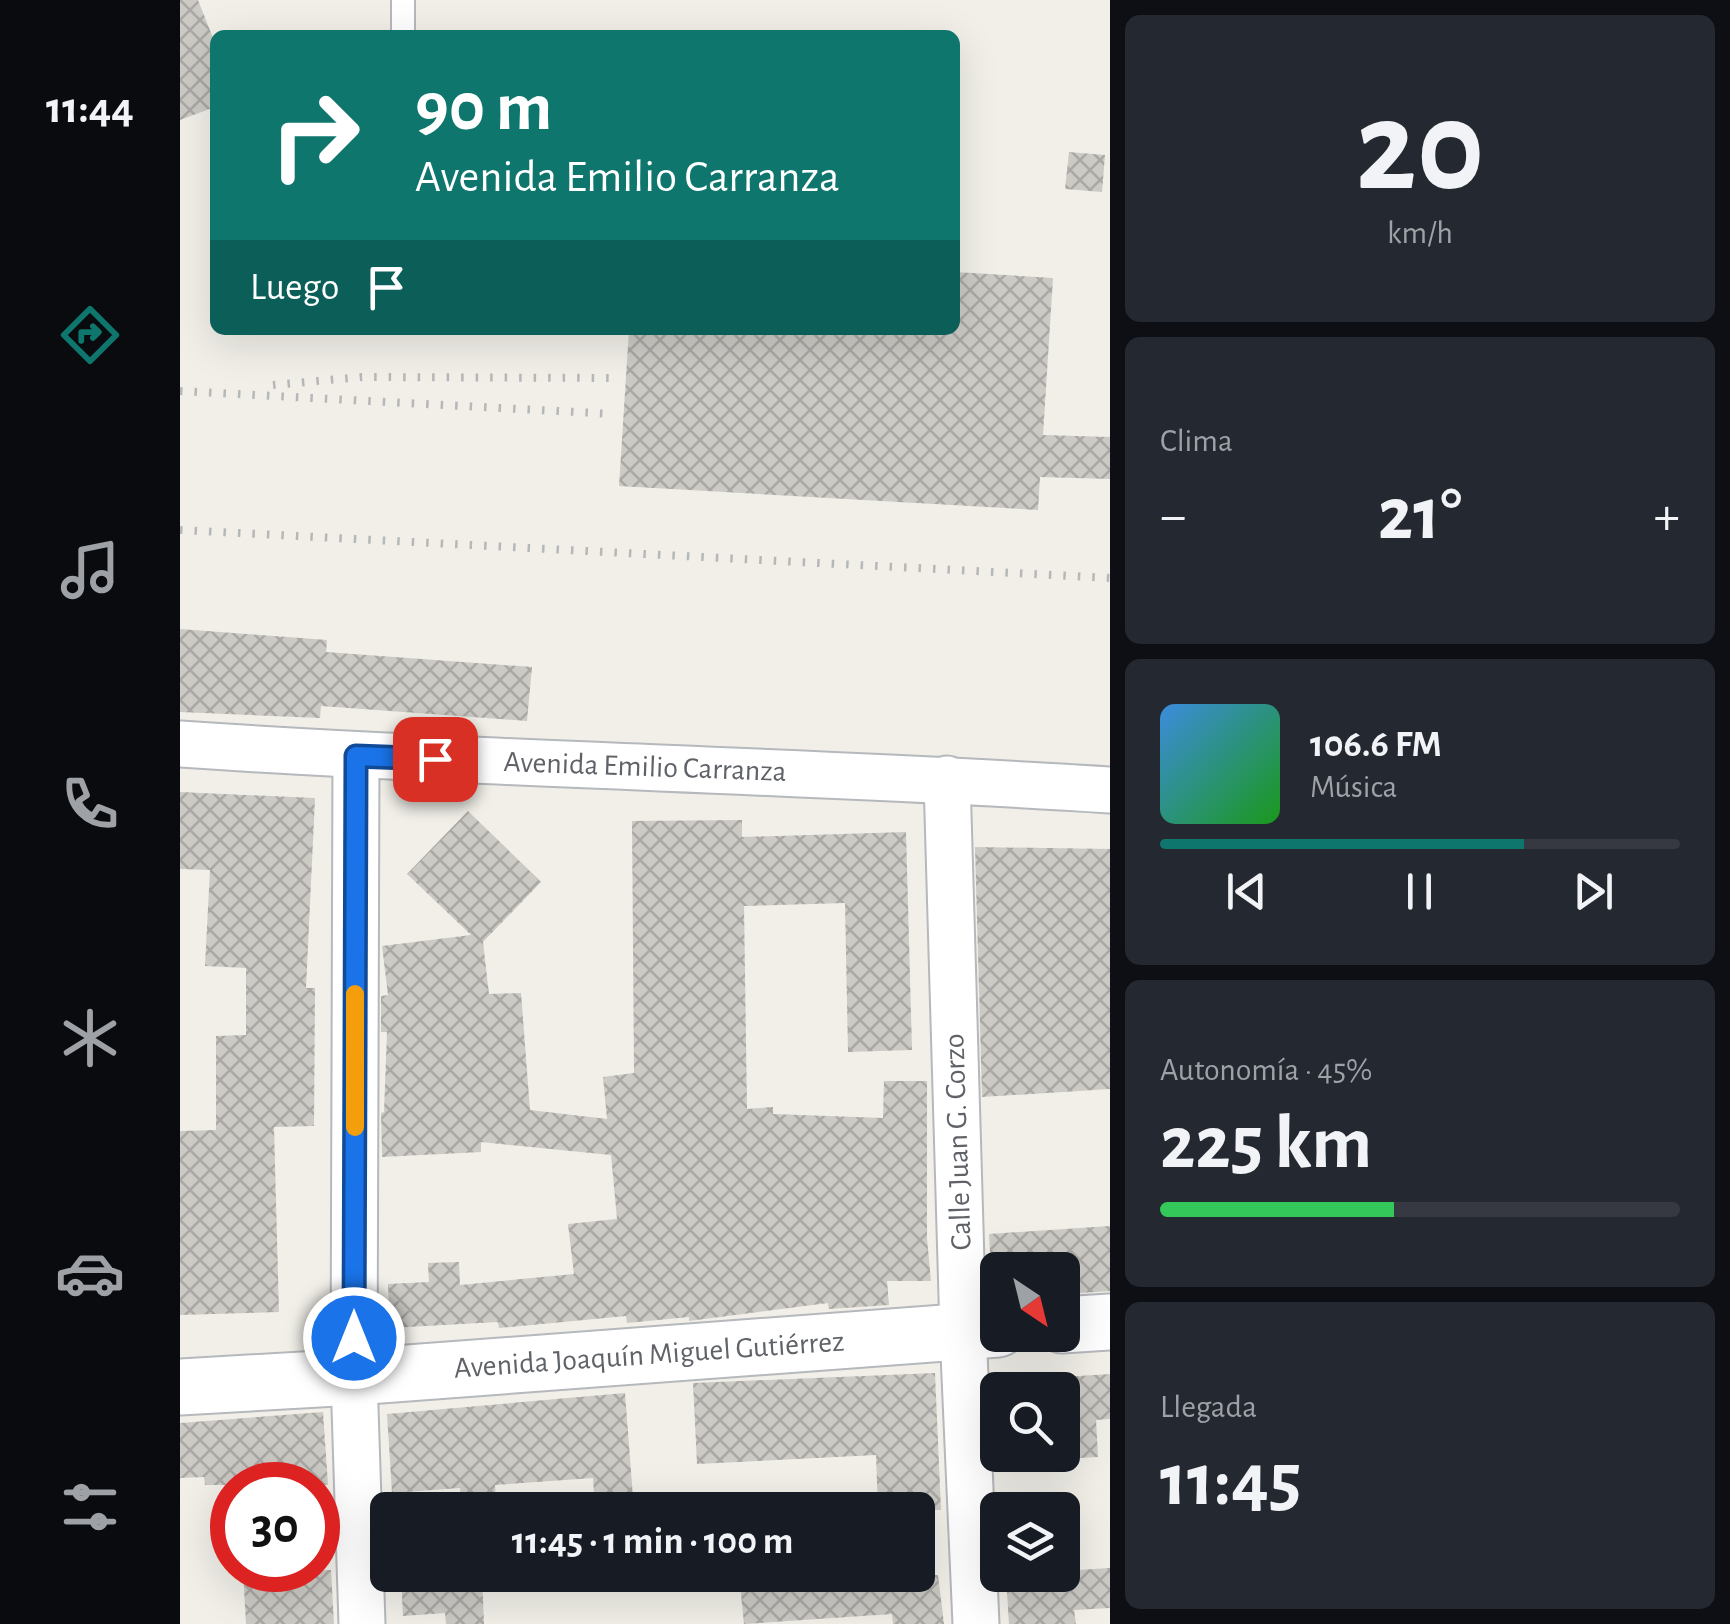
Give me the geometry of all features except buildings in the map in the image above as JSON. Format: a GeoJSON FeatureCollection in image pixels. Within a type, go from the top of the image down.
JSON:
{"type":"FeatureCollection","features":[{"type":"Feature","properties":{"kind":"street","name":"Avenida Emilio Carranza"},"geometry":{"type":"LineString","coordinates":[[180,744],[356,756],[947,779],[1110,790]]}},
{"type":"Feature","properties":{"kind":"street"},"geometry":{"type":"LineString","coordinates":[[356,756],[354,1378],[362,1624]]}},
{"type":"Feature","properties":{"kind":"street","name":"Calle Juan G. Corzo"},"geometry":{"type":"LineString","coordinates":[[947,779],[980,1330],[976,1624]]}},
{"type":"Feature","properties":{"kind":"street"},"geometry":{"type":"LineString","coordinates":[[1080,1323],[1110,1322]]}},
{"type":"Feature","properties":{"kind":"street","name":"Avenida Joaquín Miguel Gutiérrez"},"geometry":{"type":"LineString","coordinates":[[180,1386],[354,1378],[980,1330]]}},
{"type":"Feature","properties":{"kind":"lane"},"geometry":{"type":"LineString","coordinates":[[403,0],[403,30]]}},
{"type":"Feature","properties":{"kind":"railway"},"geometry":{"type":"LineString","coordinates":[[273,385],[362,377],[613,378]]}},
{"type":"Feature","properties":{"kind":"railway"},"geometry":{"type":"LineString","coordinates":[[180,391],[614,414]]}},
{"type":"Feature","properties":{"kind":"railway"},"geometry":{"type":"LineString","coordinates":[[180,530],[1110,578]]}},
{"type":"Feature","properties":{"kind":"slow traffic"},"geometry":{"type":"LineString","coordinates":[[355,994],[355,1127]]}},
{"type":"Feature","properties":{"kind":"route"},"geometry":{"type":"LineString","coordinates":[[354,1338],[356,756],[435,759]]}}]}
